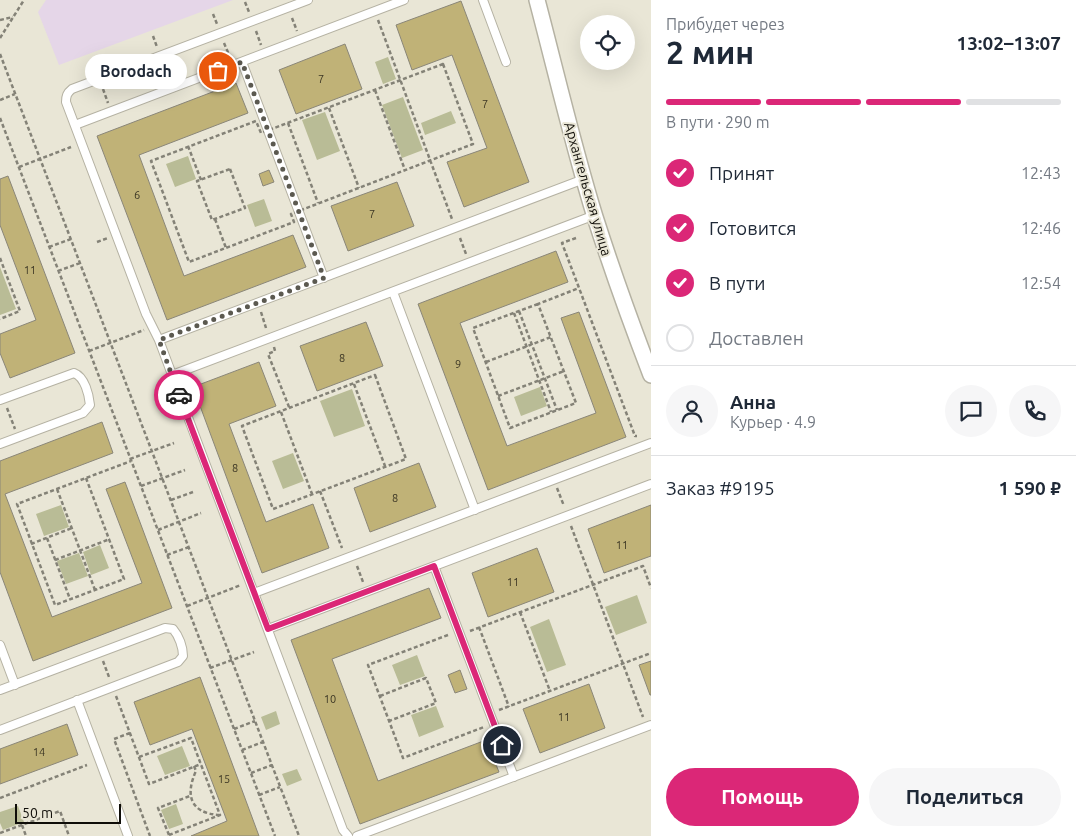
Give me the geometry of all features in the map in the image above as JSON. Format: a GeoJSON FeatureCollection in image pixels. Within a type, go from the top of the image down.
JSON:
{"type":"FeatureCollection","features":[{"type":"Feature","properties":{"kind":"street","name":"Архангельская улица"},"geometry":{"type":"LineString","coordinates":[[537,0],[584,180],[619,292],[651,375]]}},
{"type":"Feature","properties":{"kind":"lane"},"geometry":{"type":"LineString","coordinates":[[308,0],[72,89],[66,97],[343,830],[348,836]]}},
{"type":"Feature","properties":{"kind":"lane"},"geometry":{"type":"LineString","coordinates":[[75,125],[404,0]]}},
{"type":"Feature","properties":{"kind":"lane"},"geometry":{"type":"LineString","coordinates":[[483,0],[506,62]]}},
{"type":"Feature","properties":{"kind":"lane"},"geometry":{"type":"LineString","coordinates":[[242,62],[324,278]]}},
{"type":"Feature","properties":{"kind":"lane"},"geometry":{"type":"LineString","coordinates":[[159,340],[584,180]]}},
{"type":"Feature","properties":{"kind":"lane"},"geometry":{"type":"LineString","coordinates":[[172,375],[595,215]]}},
{"type":"Feature","properties":{"kind":"lane"},"geometry":{"type":"LineString","coordinates":[[393,292],[475,510]]}},
{"type":"Feature","properties":{"kind":"lane"},"geometry":{"type":"LineString","coordinates":[[0,444],[87,410],[90,405],[82,379],[74,373],[2,399]]}},
{"type":"Feature","properties":{"kind":"lane"},"geometry":{"type":"LineString","coordinates":[[254,593],[651,443]]}},
{"type":"Feature","properties":{"kind":"lane"},"geometry":{"type":"LineString","coordinates":[[268,629],[651,484]]}},
{"type":"Feature","properties":{"kind":"lane"},"geometry":{"type":"LineString","coordinates":[[434,566],[514,777]]}},
{"type":"Feature","properties":{"kind":"lane"},"geometry":{"type":"LineString","coordinates":[[0,690],[165,628],[173,629],[181,645],[183,656],[178,662],[0,730]]}},
{"type":"Feature","properties":{"kind":"lane"},"geometry":{"type":"LineString","coordinates":[[0,645],[15,685]]}},
{"type":"Feature","properties":{"kind":"lane"},"geometry":{"type":"LineString","coordinates":[[77,700],[128,836]]}},
{"type":"Feature","properties":{"kind":"lane"},"geometry":{"type":"LineString","coordinates":[[357,836],[651,725]]}},
{"type":"Feature","properties":{"kind":"path"},"geometry":{"type":"LineString","coordinates":[[0,38],[24,0]]}},
{"type":"Feature","properties":{"kind":"path"},"geometry":{"type":"LineString","coordinates":[[288,8],[300,40]]}},
{"type":"Feature","properties":{"kind":"path"},"geometry":{"type":"LineString","coordinates":[[0,20],[14,17]]}},
{"type":"Feature","properties":{"kind":"path"},"geometry":{"type":"LineString","coordinates":[[382,31],[448,208]]}},
{"type":"Feature","properties":{"kind":"path"},"geometry":{"type":"LineString","coordinates":[[0,54],[299,836]]}},
{"type":"Feature","properties":{"kind":"path"},"geometry":{"type":"LineString","coordinates":[[298,119],[443,64],[473,144],[328,199]]}},
{"type":"Feature","properties":{"kind":"path"},"geometry":{"type":"LineString","coordinates":[[375,90],[405,170]]}},
{"type":"Feature","properties":{"kind":"path"},"geometry":{"type":"LineString","coordinates":[[0,100],[15,94]]}},
{"type":"Feature","properties":{"kind":"path"},"geometry":{"type":"LineString","coordinates":[[329,108],[359,188]]}},
{"type":"Feature","properties":{"kind":"path"},"geometry":{"type":"LineString","coordinates":[[0,118],[275,836]]}},
{"type":"Feature","properties":{"kind":"path"},"geometry":{"type":"LineString","coordinates":[[288,123],[318,203]]}},
{"type":"Feature","properties":{"kind":"path"},"geometry":{"type":"LineString","coordinates":[[244,125],[151,160],[189,262],[282,226]]}},
{"type":"Feature","properties":{"kind":"path"},"geometry":{"type":"LineString","coordinates":[[19,167],[82,143]]}},
{"type":"Feature","properties":{"kind":"path"},"geometry":{"type":"LineString","coordinates":[[188,146],[201,180]]}},
{"type":"Feature","properties":{"kind":"path"},"geometry":{"type":"LineString","coordinates":[[230,169],[245,208],[212,220],[197,181],[201,180],[230,169]]}},
{"type":"Feature","properties":{"kind":"path"},"geometry":{"type":"LineString","coordinates":[[215,219],[226,248]]}},
{"type":"Feature","properties":{"kind":"path"},"geometry":{"type":"LineString","coordinates":[[576,238],[562,243],[635,436],[641,434]]}},
{"type":"Feature","properties":{"kind":"path"},"geometry":{"type":"LineString","coordinates":[[49,247],[70,239]]}},
{"type":"Feature","properties":{"kind":"path"},"geometry":{"type":"LineString","coordinates":[[0,258],[20,311],[0,319]]}},
{"type":"Feature","properties":{"kind":"path"},"geometry":{"type":"LineString","coordinates":[[58,271],[80,263]]}},
{"type":"Feature","properties":{"kind":"path"},"geometry":{"type":"LineString","coordinates":[[538,304],[576,403],[510,428],[473,328],[579,288]]}},
{"type":"Feature","properties":{"kind":"path"},"geometry":{"type":"LineString","coordinates":[[520,311],[557,410]]}},
{"type":"Feature","properties":{"kind":"path"},"geometry":{"type":"LineString","coordinates":[[514,313],[551,412]]}},
{"type":"Feature","properties":{"kind":"path"},"geometry":{"type":"LineString","coordinates":[[89,351],[152,326]]}},
{"type":"Feature","properties":{"kind":"path"},"geometry":{"type":"LineString","coordinates":[[486,362],[551,337]]}},
{"type":"Feature","properties":{"kind":"path"},"geometry":{"type":"LineString","coordinates":[[271,361],[289,408]]}},
{"type":"Feature","properties":{"kind":"path"},"geometry":{"type":"LineString","coordinates":[[498,396],[564,371]]}},
{"type":"Feature","properties":{"kind":"path"},"geometry":{"type":"LineString","coordinates":[[375,375],[406,459],[273,509],[242,426],[289,408],[375,375]]}},
{"type":"Feature","properties":{"kind":"path"},"geometry":{"type":"LineString","coordinates":[[354,384],[385,467]]}},
{"type":"Feature","properties":{"kind":"path"},"geometry":{"type":"LineString","coordinates":[[2,399],[18,437]]}},
{"type":"Feature","properties":{"kind":"path"},"geometry":{"type":"LineString","coordinates":[[280,411],[312,494]]}},
{"type":"Feature","properties":{"kind":"path"},"geometry":{"type":"LineString","coordinates":[[86,478],[124,579],[55,605],[16,504],[174,443]]}},
{"type":"Feature","properties":{"kind":"path"},"geometry":{"type":"LineString","coordinates":[[141,486],[185,470]]}},
{"type":"Feature","properties":{"kind":"path"},"geometry":{"type":"LineString","coordinates":[[57,489],[95,590]]}},
{"type":"Feature","properties":{"kind":"path"},"geometry":{"type":"LineString","coordinates":[[320,491],[339,540]]}},
{"type":"Feature","properties":{"kind":"path"},"geometry":{"type":"LineString","coordinates":[[171,500],[193,492]]}},
{"type":"Feature","properties":{"kind":"path"},"geometry":{"type":"LineString","coordinates":[[158,530],[201,514]]}},
{"type":"Feature","properties":{"kind":"path"},"geometry":{"type":"LineString","coordinates":[[31,544],[72,528]]}},
{"type":"Feature","properties":{"kind":"path"},"geometry":{"type":"LineString","coordinates":[[47,538],[70,599]]}},
{"type":"Feature","properties":{"kind":"path"},"geometry":{"type":"LineString","coordinates":[[575,538],[641,712]]}},
{"type":"Feature","properties":{"kind":"path"},"geometry":{"type":"LineString","coordinates":[[55,560],[110,539]]}},
{"type":"Feature","properties":{"kind":"path"},"geometry":{"type":"LineString","coordinates":[[167,555],[188,547]]}},
{"type":"Feature","properties":{"kind":"path"},"geometry":{"type":"LineString","coordinates":[[491,623],[643,566],[651,588]]}},
{"type":"Feature","properties":{"kind":"path"},"geometry":{"type":"LineString","coordinates":[[187,606],[250,582]]}},
{"type":"Feature","properties":{"kind":"path"},"geometry":{"type":"LineString","coordinates":[[520,612],[550,691]]}},
{"type":"Feature","properties":{"kind":"path"},"geometry":{"type":"LineString","coordinates":[[479,627],[509,707]]}},
{"type":"Feature","properties":{"kind":"path"},"geometry":{"type":"LineString","coordinates":[[431,641],[368,665],[389,721],[403,758],[466,734]]}},
{"type":"Feature","properties":{"kind":"path"},"geometry":{"type":"LineString","coordinates":[[100,652],[149,784],[201,764]]}},
{"type":"Feature","properties":{"kind":"path"},"geometry":{"type":"LineString","coordinates":[[210,668],[254,652]]}},
{"type":"Feature","properties":{"kind":"path"},"geometry":{"type":"LineString","coordinates":[[521,702],[651,653]]}},
{"type":"Feature","properties":{"kind":"path"},"geometry":{"type":"LineString","coordinates":[[380,696],[426,678],[436,703],[389,721]]}},
{"type":"Feature","properties":{"kind":"path"},"geometry":{"type":"LineString","coordinates":[[234,729],[255,721]]}},
{"type":"Feature","properties":{"kind":"path"},"geometry":{"type":"LineString","coordinates":[[130,732],[114,739],[150,836]]}},
{"type":"Feature","properties":{"kind":"path"},"geometry":{"type":"LineString","coordinates":[[140,758],[191,738],[220,815]]}},
{"type":"Feature","properties":{"kind":"path"},"geometry":{"type":"LineString","coordinates":[[242,750],[263,742]]}},
{"type":"Feature","properties":{"kind":"path"},"geometry":{"type":"LineString","coordinates":[[0,798],[86,765]]}},
{"type":"Feature","properties":{"kind":"path"},"geometry":{"type":"LineString","coordinates":[[251,773],[272,765]]}},
{"type":"Feature","properties":{"kind":"path"},"geometry":{"type":"LineString","coordinates":[[194,766],[196,771],[192,780],[190,796],[197,809],[204,813],[220,815]]}},
{"type":"Feature","properties":{"kind":"path"},"geometry":{"type":"LineString","coordinates":[[259,795],[280,787]]}},
{"type":"Feature","properties":{"kind":"path"},"geometry":{"type":"LineString","coordinates":[[190,796],[158,808],[169,835],[220,815]]}},
{"type":"Feature","properties":{"kind":"path"},"geometry":{"type":"LineString","coordinates":[[0,834],[60,811],[69,836]]}},
{"type":"Feature","properties":{"kind":"path"},"geometry":{"type":"LineString","coordinates":[[22,825],[26,836]]}},
{"type":"Feature","properties":{"kind":"shaded area"},"geometry":{"type":"Polygon","coordinates":[[[46,0],[233,0],[59,65],[38,12],[46,0]]]}},
{"type":"Feature","properties":{"kind":"green space"},"geometry":{"type":"Polygon","coordinates":[[[388,57],[396,79],[383,84],[375,62],[388,57]]]}},
{"type":"Feature","properties":{"kind":"green space"},"geometry":{"type":"Polygon","coordinates":[[[403,97],[423,150],[402,158],[382,105],[403,97]]]}},
{"type":"Feature","properties":{"kind":"green space"},"geometry":{"type":"Polygon","coordinates":[[[451,111],[456,123],[425,135],[421,123],[451,111]]]}},
{"type":"Feature","properties":{"kind":"green space"},"geometry":{"type":"Polygon","coordinates":[[[325,112],[340,151],[317,160],[302,120],[325,112]]]}},
{"type":"Feature","properties":{"kind":"green space"},"geometry":{"type":"Polygon","coordinates":[[[188,156],[196,179],[175,187],[166,164],[188,156]]]}},
{"type":"Feature","properties":{"kind":"green space"},"geometry":{"type":"Polygon","coordinates":[[[264,199],[272,221],[255,227],[247,205],[264,199]]]}},
{"type":"Feature","properties":{"kind":"green space"},"geometry":{"type":"Polygon","coordinates":[[[0,267],[16,309],[0,315],[0,267]]]}},
{"type":"Feature","properties":{"kind":"green space"},"geometry":{"type":"Polygon","coordinates":[[[540,387],[547,406],[521,416],[514,397],[540,387]]]}},
{"type":"Feature","properties":{"kind":"green space"},"geometry":{"type":"Polygon","coordinates":[[[352,389],[365,426],[334,437],[320,401],[352,389]]]}},
{"type":"Feature","properties":{"kind":"green space"},"geometry":{"type":"Polygon","coordinates":[[[293,453],[304,481],[283,489],[272,461],[293,453]]]}},
{"type":"Feature","properties":{"kind":"green space"},"geometry":{"type":"Polygon","coordinates":[[[61,505],[69,527],[44,536],[36,514],[61,505]]]}},
{"type":"Feature","properties":{"kind":"green space"},"geometry":{"type":"Polygon","coordinates":[[[100,545],[109,568],[91,575],[83,552],[100,545]]]}},
{"type":"Feature","properties":{"kind":"green space"},"geometry":{"type":"Polygon","coordinates":[[[79,553],[88,576],[66,584],[57,561],[79,553]]]}},
{"type":"Feature","properties":{"kind":"green space"},"geometry":{"type":"Polygon","coordinates":[[[637,595],[647,623],[616,635],[605,607],[637,595]]]}},
{"type":"Feature","properties":{"kind":"green space"},"geometry":{"type":"Polygon","coordinates":[[[549,619],[566,665],[547,672],[530,627],[549,619]]]}},
{"type":"Feature","properties":{"kind":"green space"},"geometry":{"type":"Polygon","coordinates":[[[417,655],[425,676],[400,685],[392,665],[417,655]]]}},
{"type":"Feature","properties":{"kind":"green space"},"geometry":{"type":"Polygon","coordinates":[[[436,706],[444,727],[419,737],[411,715],[436,706]]]}},
{"type":"Feature","properties":{"kind":"green space"},"geometry":{"type":"Polygon","coordinates":[[[276,711],[280,724],[266,730],[261,717],[276,711]]]}},
{"type":"Feature","properties":{"kind":"green space"},"geometry":{"type":"Polygon","coordinates":[[[182,746],[190,766],[165,775],[157,756],[182,746]]]}},
{"type":"Feature","properties":{"kind":"green space"},"geometry":{"type":"Polygon","coordinates":[[[297,769],[302,780],[287,786],[282,774],[297,769]]]}},
{"type":"Feature","properties":{"kind":"green space"},"geometry":{"type":"Polygon","coordinates":[[[176,804],[183,824],[169,829],[161,810],[176,804]]]}},
{"type":"Feature","properties":{"kind":"green space"},"geometry":{"type":"Polygon","coordinates":[[[18,806],[24,822],[3,830],[0,823],[0,812],[18,806]]]}},
{"type":"Feature","properties":{"kind":"building"},"geometry":{"type":"Polygon","coordinates":[[[461,1],[529,182],[464,207],[447,162],[487,148],[452,55],[412,70],[396,25],[461,1]]]}},
{"type":"Feature","properties":{"kind":"building"},"geometry":{"type":"Polygon","coordinates":[[[345,44],[362,89],[296,114],[279,70],[345,44]]]}},
{"type":"Feature","properties":{"kind":"building"},"geometry":{"type":"Polygon","coordinates":[[[236,83],[248,113],[139,155],[184,276],[293,235],[306,267],[167,320],[97,136],[236,83]]]}},
{"type":"Feature","properties":{"kind":"building"},"geometry":{"type":"Polygon","coordinates":[[[269,170],[274,182],[263,186],[259,174],[269,170]]]}},
{"type":"Feature","properties":{"kind":"building"},"geometry":{"type":"Polygon","coordinates":[[[8,176],[75,353],[10,378],[0,353],[0,334],[36,320],[0,225],[0,179],[8,176]]]}},
{"type":"Feature","properties":{"kind":"building"},"geometry":{"type":"Polygon","coordinates":[[[397,182],[414,226],[348,251],[331,206],[397,182]]]}},
{"type":"Feature","properties":{"kind":"building"},"geometry":{"type":"Polygon","coordinates":[[[556,251],[568,282],[460,323],[507,446],[596,413],[561,318],[579,312],[626,437],[488,490],[418,304],[556,251]]]}},
{"type":"Feature","properties":{"kind":"building"},"geometry":{"type":"Polygon","coordinates":[[[366,322],[383,366],[317,391],[300,346],[366,322]]]}},
{"type":"Feature","properties":{"kind":"building"},"geometry":{"type":"Polygon","coordinates":[[[259,362],[276,406],[229,424],[266,522],[313,504],[329,548],[262,573],[193,387],[259,362]]]}},
{"type":"Feature","properties":{"kind":"building"},"geometry":{"type":"Polygon","coordinates":[[[102,422],[113,453],[5,494],[52,617],[142,583],[106,489],[125,482],[172,608],[33,661],[0,572],[0,461],[102,422]]]}},
{"type":"Feature","properties":{"kind":"building"},"geometry":{"type":"Polygon","coordinates":[[[419,463],[436,507],[370,532],[354,488],[419,463]]]}},
{"type":"Feature","properties":{"kind":"building"},"geometry":{"type":"Polygon","coordinates":[[[651,505],[651,556],[604,573],[588,529],[651,505]]]}},
{"type":"Feature","properties":{"kind":"building"},"geometry":{"type":"Polygon","coordinates":[[[537,548],[554,592],[488,617],[472,573],[537,548]]]}},
{"type":"Feature","properties":{"kind":"building"},"geometry":{"type":"Polygon","coordinates":[[[429,588],[441,618],[332,659],[378,781],[486,740],[499,772],[360,824],[291,640],[429,588]]]}},
{"type":"Feature","properties":{"kind":"building"},"geometry":{"type":"Polygon","coordinates":[[[651,661],[651,695],[650,695],[639,665],[651,661]]]}},
{"type":"Feature","properties":{"kind":"building"},"geometry":{"type":"Polygon","coordinates":[[[460,670],[467,689],[455,693],[448,675],[460,670]]]}},
{"type":"Feature","properties":{"kind":"building"},"geometry":{"type":"Polygon","coordinates":[[[200,677],[259,836],[191,836],[227,821],[192,729],[150,745],[134,702],[200,677]]]}},
{"type":"Feature","properties":{"kind":"building"},"geometry":{"type":"Polygon","coordinates":[[[589,684],[605,728],[540,753],[523,709],[589,684]]]}},
{"type":"Feature","properties":{"kind":"building"},"geometry":{"type":"Polygon","coordinates":[[[67,724],[78,755],[0,784],[0,749],[67,724]]]}},
{"type":"Feature","properties":{"kind":"way so far"},"geometry":{"type":"LineString","coordinates":[[179,395],[159,340],[324,278],[242,62],[218,71]]}},
{"type":"Feature","properties":{"kind":"place","name":"Borodach"},"geometry":{"type":"Point","coordinates":[218,71]}},
{"type":"Feature","properties":{"kind":"route"},"geometry":{"type":"LineString","coordinates":[[179,395],[268,629],[434,566],[502,745]]}}]}
